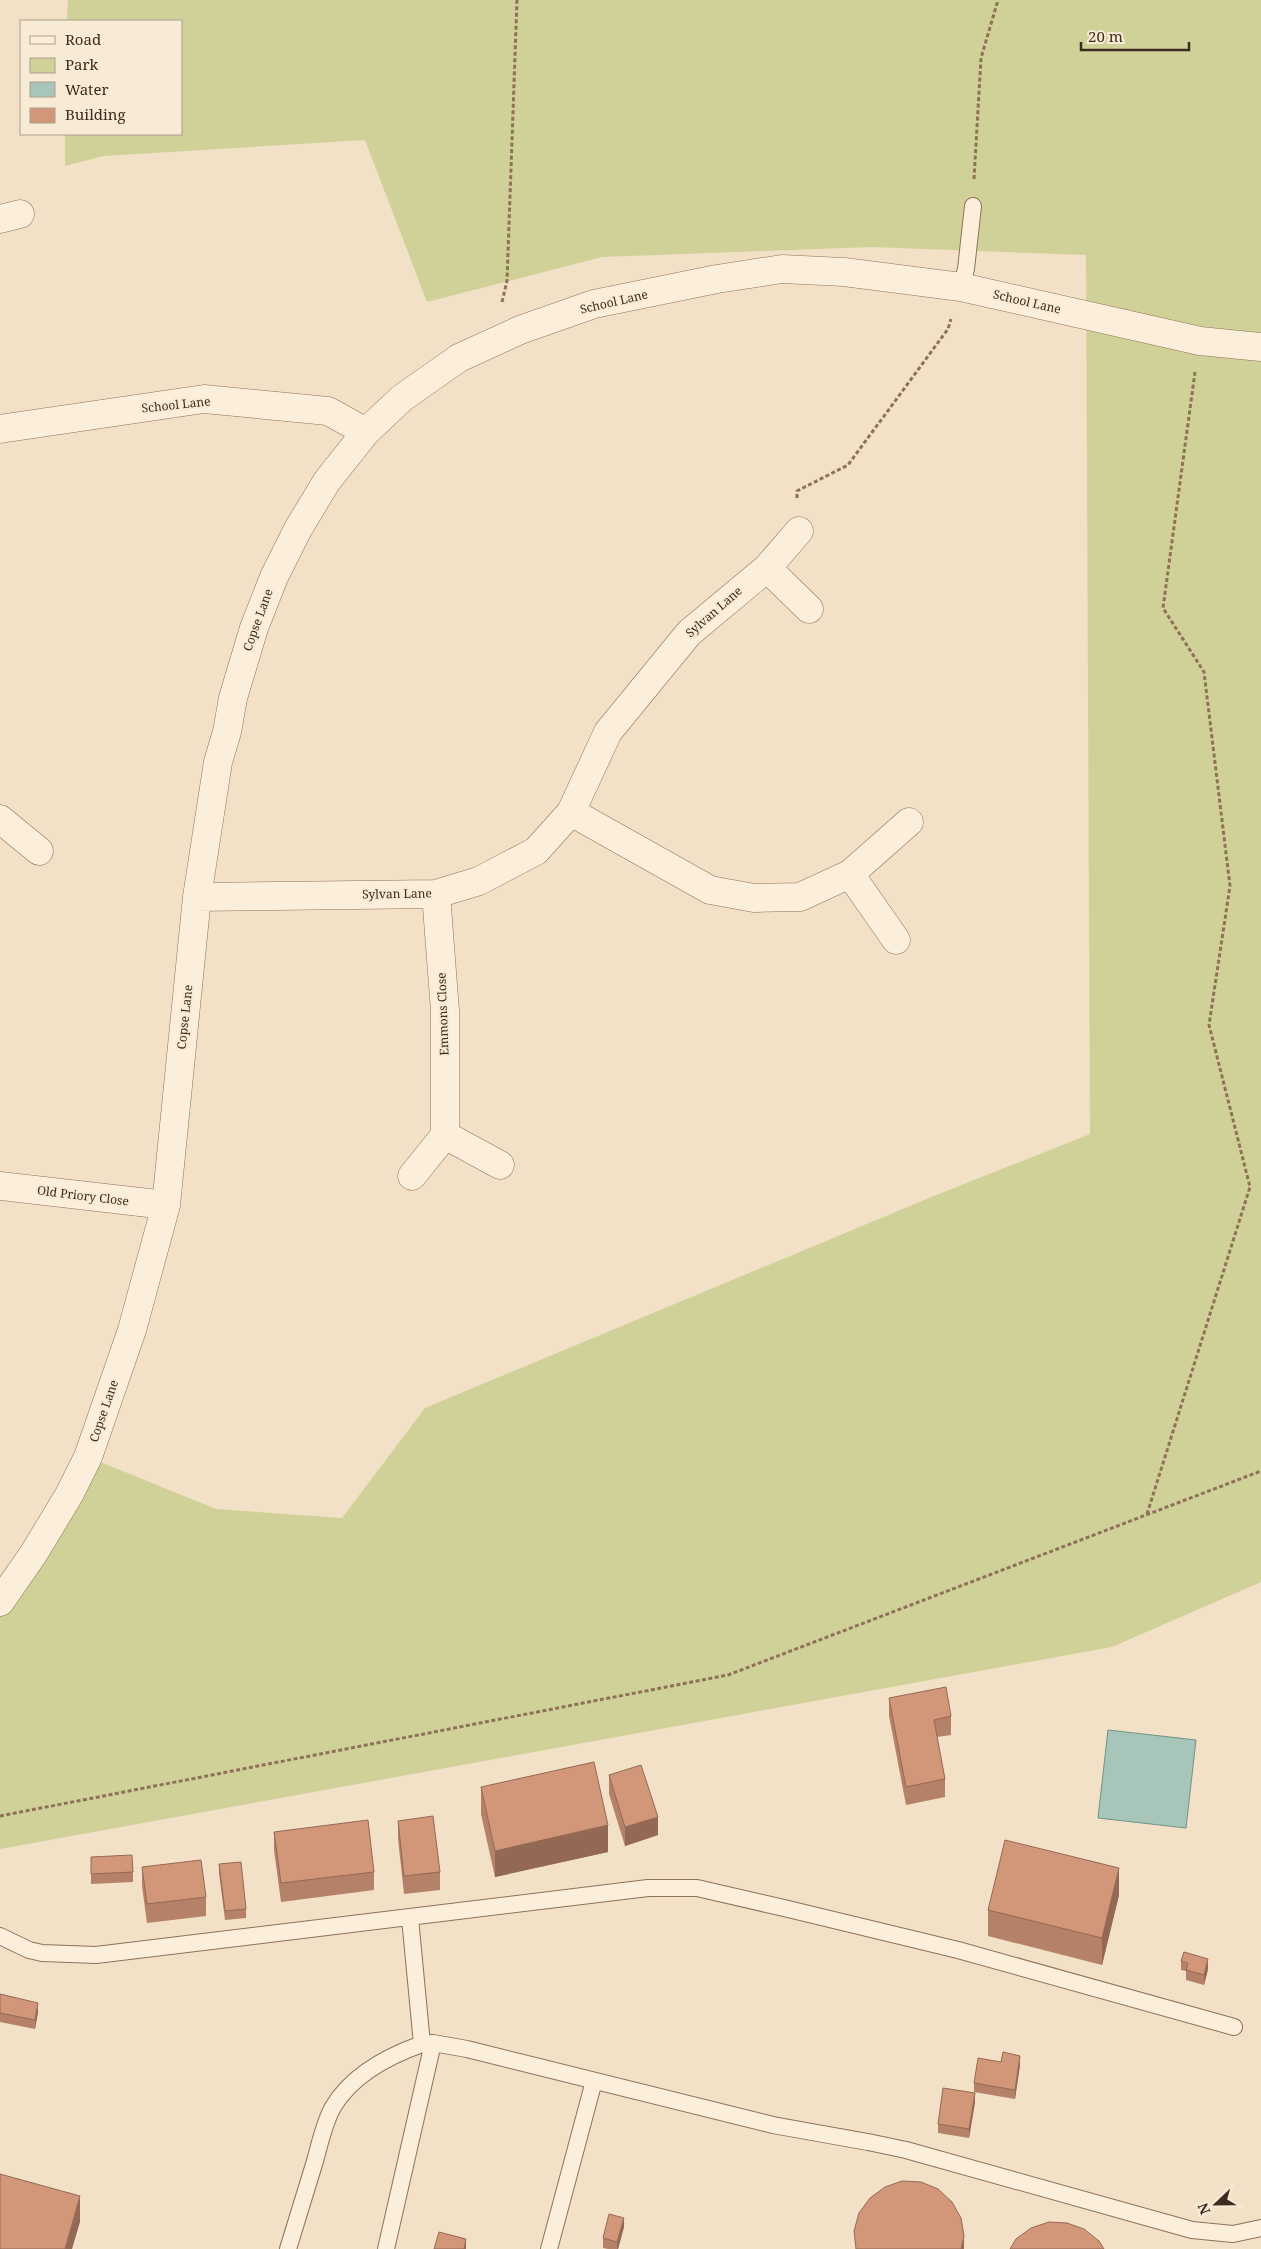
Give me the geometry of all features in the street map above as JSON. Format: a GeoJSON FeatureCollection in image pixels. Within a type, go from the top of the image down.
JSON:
{"type":"FeatureCollection","features":[{"type":"Feature","properties":{"kind":"street","name":"School Lane"},"geometry":{"type":"LineString","coordinates":[[0,429],[204,399],[328,411],[366,432],[402,398],[459,358],[520,330],[594,304],[782,268],[844,272],[961,287],[1200,341],[1261,347]]}},
{"type":"Feature","properties":{"kind":"street","name":"Copse Lane"},"geometry":{"type":"LineString","coordinates":[[0,1602],[44,1538],[88,1457],[132,1330],[166,1205],[197,897],[218,762],[227,732],[233,698],[254,628],[274,577],[298,529],[327,481],[366,432]]}},
{"type":"Feature","properties":{"kind":"street","name":"Sylvan Lane"},"geometry":{"type":"LineString","coordinates":[[197,897],[436,894],[479,881],[536,851],[571,812],[608,732],[689,633],[767,568],[799,531]]}},
{"type":"Feature","properties":{"kind":"street"},"geometry":{"type":"LineString","coordinates":[[767,568],[809,609]]}},
{"type":"Feature","properties":{"kind":"street"},"geometry":{"type":"LineString","coordinates":[[571,812],[710,890],[754,898],[800,896],[850,874],[909,822]]}},
{"type":"Feature","properties":{"kind":"street"},"geometry":{"type":"LineString","coordinates":[[0,819],[39,851]]}},
{"type":"Feature","properties":{"kind":"street"},"geometry":{"type":"LineString","coordinates":[[850,874],[896,940]]}},
{"type":"Feature","properties":{"kind":"street","name":"Emmons Close"},"geometry":{"type":"LineString","coordinates":[[436,894],[445,1011],[445,1135]]}},
{"type":"Feature","properties":{"kind":"street"},"geometry":{"type":"LineString","coordinates":[[412,1176],[445,1135],[500,1165]]}},
{"type":"Feature","properties":{"kind":"street","name":"Old Priory Close"},"geometry":{"type":"LineString","coordinates":[[0,1186],[166,1205]]}},
{"type":"Feature","properties":{"kind":"lane"},"geometry":{"type":"LineString","coordinates":[[961,287],[966,269],[973,206]]}},
{"type":"Feature","properties":{"kind":"lane"},"geometry":{"type":"LineString","coordinates":[[0,1936],[29,1950],[42,1953],[96,1955],[648,1888],[697,1888],[958,1950],[1234,2027]]}},
{"type":"Feature","properties":{"kind":"lane"},"geometry":{"type":"LineString","coordinates":[[386,2249],[427,2044],[410,1918]]}},
{"type":"Feature","properties":{"kind":"lane"},"geometry":{"type":"LineString","coordinates":[[288,2249],[333,2107],[346,2090],[363,2074],[404,2051],[427,2044],[467,2049],[773,2125],[906,2150],[1192,2230],[1233,2234],[1261,2228]]}},
{"type":"Feature","properties":{"kind":"lane"},"geometry":{"type":"LineString","coordinates":[[549,2249],[594,2081]]}},
{"type":"Feature","properties":{"kind":"path"},"geometry":{"type":"LineString","coordinates":[[507,281],[518,0]]}},
{"type":"Feature","properties":{"kind":"path"},"geometry":{"type":"LineString","coordinates":[[973,206],[981,58],[998,0]]}},
{"type":"Feature","properties":{"kind":"path"},"geometry":{"type":"LineString","coordinates":[[799,531],[797,492],[848,465],[948,329],[961,287]]}},
{"type":"Feature","properties":{"kind":"path"},"geometry":{"type":"LineString","coordinates":[[1147,1515],[1250,1188],[1209,1025],[1230,886],[1204,672],[1163,608],[1200,341]]}},
{"type":"Feature","properties":{"kind":"path"},"geometry":{"type":"LineString","coordinates":[[0,1816],[728,1675],[1261,1471]]}},
{"type":"Feature","properties":{"kind":"green space"},"geometry":{"type":"Polygon","coordinates":[[[68,0],[1261,0],[1261,1582],[1112,1647],[0,1849],[0,1591],[88,1457],[216,1509],[342,1518],[425,1408],[934,1196],[1090,1134],[1086,255],[872,247],[602,257],[427,302],[365,140],[104,156],[65,166],[65,135],[182,135],[182,20],[67,20],[68,0]]]}},
{"type":"Feature","properties":{"kind":"water"},"geometry":{"type":"Polygon","coordinates":[[[1108,1730],[1196,1740],[1186,1828],[1098,1818],[1108,1730]]]}},
{"type":"Feature","properties":{"kind":"building"},"geometry":{"type":"Polygon","coordinates":[[[946,1687],[951,1716],[934,1720],[945,1779],[906,1787],[889,1698],[946,1687]]]}},
{"type":"Feature","properties":{"kind":"building"},"geometry":{"type":"Polygon","coordinates":[[[594,1762],[608,1825],[495,1851],[481,1787],[594,1762]]]}},
{"type":"Feature","properties":{"kind":"building"},"geometry":{"type":"Polygon","coordinates":[[[641,1765],[658,1817],[625,1827],[609,1775],[641,1765]]]}},
{"type":"Feature","properties":{"kind":"building"},"geometry":{"type":"Polygon","coordinates":[[[433,1816],[440,1872],[404,1876],[398,1821],[433,1816]]]}},
{"type":"Feature","properties":{"kind":"building"},"geometry":{"type":"Polygon","coordinates":[[[368,1820],[374,1872],[281,1883],[274,1832],[368,1820]]]}},
{"type":"Feature","properties":{"kind":"building"},"geometry":{"type":"Polygon","coordinates":[[[1005,1840],[1119,1868],[1102,1938],[988,1910],[1005,1840]]]}},
{"type":"Feature","properties":{"kind":"building"},"geometry":{"type":"Polygon","coordinates":[[[132,1855],[133,1872],[91,1874],[91,1857],[132,1855]]]}},
{"type":"Feature","properties":{"kind":"building"},"geometry":{"type":"Polygon","coordinates":[[[201,1860],[206,1897],[147,1904],[142,1867],[201,1860]]]}},
{"type":"Feature","properties":{"kind":"building"},"geometry":{"type":"Polygon","coordinates":[[[241,1862],[246,1909],[225,1911],[219,1864],[241,1862]]]}},
{"type":"Feature","properties":{"kind":"building"},"geometry":{"type":"Polygon","coordinates":[[[1184,1952],[1208,1959],[1204,1975],[1186,1970],[1188,1963],[1181,1961],[1184,1952]]]}},
{"type":"Feature","properties":{"kind":"building"},"geometry":{"type":"Polygon","coordinates":[[[0,1994],[38,2003],[35,2020],[0,2013],[0,1994]]]}},
{"type":"Feature","properties":{"kind":"building"},"geometry":{"type":"Polygon","coordinates":[[[1003,2052],[1020,2056],[1015,2090],[974,2083],[978,2058],[1001,2062],[1003,2052]]]}},
{"type":"Feature","properties":{"kind":"building"},"geometry":{"type":"Polygon","coordinates":[[[943,2088],[975,2093],[969,2129],[938,2124],[943,2088]]]}},
{"type":"Feature","properties":{"kind":"building"},"geometry":{"type":"Polygon","coordinates":[[[0,2174],[80,2196],[65,2249],[0,2249],[0,2174]]]}},
{"type":"Feature","properties":{"kind":"building"},"geometry":{"type":"Polygon","coordinates":[[[902,2181],[921,2182],[938,2189],[952,2202],[961,2218],[964,2236],[961,2249],[856,2249],[854,2231],[859,2213],[870,2198],[885,2187],[902,2181]]]}},
{"type":"Feature","properties":{"kind":"building"},"geometry":{"type":"Polygon","coordinates":[[[609,2214],[624,2218],[617,2242],[603,2238],[609,2214]]]}},
{"type":"Feature","properties":{"kind":"building"},"geometry":{"type":"Polygon","coordinates":[[[1049,2222],[1067,2223],[1084,2229],[1099,2241],[1104,2249],[1010,2249],[1016,2239],[1031,2228],[1049,2222]]]}},
{"type":"Feature","properties":{"kind":"building"},"geometry":{"type":"Polygon","coordinates":[[[439,2232],[466,2239],[464,2249],[434,2249],[439,2232]]]}}]}
